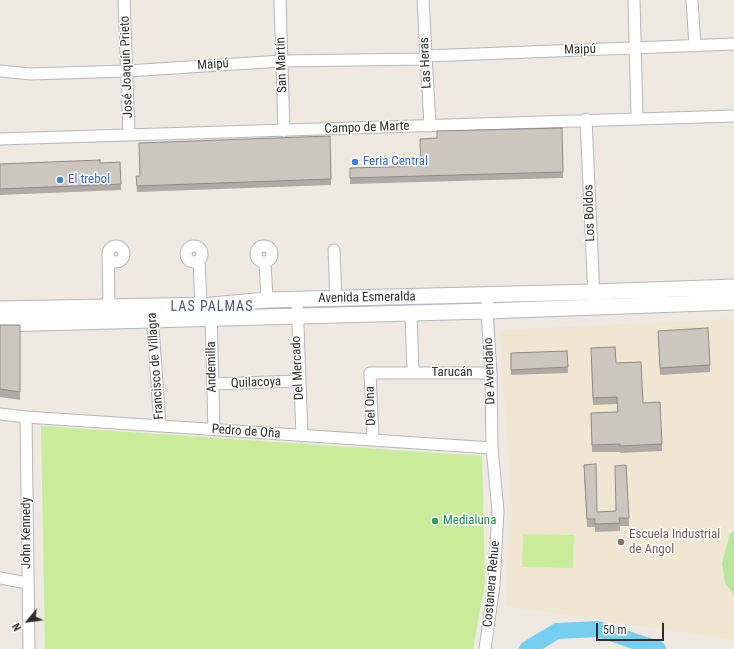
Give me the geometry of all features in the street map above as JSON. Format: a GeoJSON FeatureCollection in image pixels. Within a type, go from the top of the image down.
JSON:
{"type":"FeatureCollection","features":[{"type":"Feature","properties":{"kind":"street","name":"José Joaquín Prieto"},"geometry":{"type":"LineString","coordinates":[[124,0],[129,135]]}},
{"type":"Feature","properties":{"kind":"street","name":"San Martín"},"geometry":{"type":"LineString","coordinates":[[280,0],[284,131]]}},
{"type":"Feature","properties":{"kind":"street","name":"Las Heras"},"geometry":{"type":"LineString","coordinates":[[423,0],[430,126]]}},
{"type":"Feature","properties":{"kind":"street"},"geometry":{"type":"LineString","coordinates":[[634,0],[638,118]]}},
{"type":"Feature","properties":{"kind":"street"},"geometry":{"type":"LineString","coordinates":[[692,0],[695,46]]}},
{"type":"Feature","properties":{"kind":"street","name":"Maipú"},"geometry":{"type":"LineString","coordinates":[[0,71],[31,74],[127,71],[282,61],[426,57],[734,44]]}},
{"type":"Feature","properties":{"kind":"street","name":"Campo de Marte"},"geometry":{"type":"LineString","coordinates":[[0,139],[284,131],[586,119],[734,116]]}},
{"type":"Feature","properties":{"kind":"street","name":"Los Boldos"},"geometry":{"type":"LineString","coordinates":[[586,119],[594,299]]}},
{"type":"Feature","properties":{"kind":"street"},"geometry":{"type":"LineString","coordinates":[[334,250],[336,299]]}},
{"type":"Feature","properties":{"kind":"street"},"geometry":{"type":"LineString","coordinates":[[108,255],[109,307]]}},
{"type":"Feature","properties":{"kind":"street","name":"Andemilla"},"geometry":{"type":"LineString","coordinates":[[199,260],[207,309],[213,384],[214,430]]}},
{"type":"Feature","properties":{"kind":"street"},"geometry":{"type":"LineString","coordinates":[[265,262],[267,300]]}},
{"type":"Feature","properties":{"kind":"street","name":"Avenida Esmeralda"},"geometry":{"type":"LineString","coordinates":[[207,309],[296,316],[487,311],[594,299],[734,287]]}},
{"type":"Feature","properties":{"kind":"street","name":"Avenida Esmeralda"},"geometry":{"type":"LineString","coordinates":[[0,324],[207,309],[267,300],[296,299],[488,295],[734,302]]}},
{"type":"Feature","properties":{"kind":"street","name":"De Avendaño"},"geometry":{"type":"LineString","coordinates":[[488,295],[487,311],[491,373],[492,448]]}},
{"type":"Feature","properties":{"kind":"street"},"geometry":{"type":"LineString","coordinates":[[398,297],[410,313],[413,372]]}},
{"type":"Feature","properties":{"kind":"street"},"geometry":{"type":"LineString","coordinates":[[410,313],[421,297]]}},
{"type":"Feature","properties":{"kind":"street","name":"Del Mercado"},"geometry":{"type":"LineString","coordinates":[[296,299],[298,382],[302,436]]}},
{"type":"Feature","properties":{"kind":"street","name":"Avenida Esmeralda"},"geometry":{"type":"LineString","coordinates":[[0,309],[109,307],[152,313]]}},
{"type":"Feature","properties":{"kind":"street","name":"Francisco de Villagra"},"geometry":{"type":"LineString","coordinates":[[152,313],[160,426]]}},
{"type":"Feature","properties":{"kind":"street","name":"Tarucán"},"geometry":{"type":"LineString","coordinates":[[370,373],[491,373]]}},
{"type":"Feature","properties":{"kind":"street","name":"Del Ona"},"geometry":{"type":"LineString","coordinates":[[370,373],[373,440]]}},
{"type":"Feature","properties":{"kind":"street","name":"Quilacoya"},"geometry":{"type":"LineString","coordinates":[[213,384],[298,382]]}},
{"type":"Feature","properties":{"kind":"street","name":"Pedro de Oña"},"geometry":{"type":"LineString","coordinates":[[0,414],[214,430],[492,448]]}},
{"type":"Feature","properties":{"kind":"street","name":"John Kennedy"},"geometry":{"type":"LineString","coordinates":[[26,417],[29,649]]}},
{"type":"Feature","properties":{"kind":"street","name":"Costanera Rehue"},"geometry":{"type":"LineString","coordinates":[[485,649],[494,585],[498,511],[492,448]]}},
{"type":"Feature","properties":{"kind":"street"},"geometry":{"type":"LineString","coordinates":[[0,578],[27,583]]}},
{"type":"Feature","properties":{"kind":"shaded area","name":"Escuela Industrial de Angol"},"geometry":{"type":"Polygon","coordinates":[[[734,319],[734,640],[506,606],[510,478],[500,330],[734,319]]]}},
{"type":"Feature","properties":{"kind":"green space"},"geometry":{"type":"Polygon","coordinates":[[[41,426],[482,456],[485,583],[473,649],[45,649],[41,426]]]}},
{"type":"Feature","properties":{"kind":"green space"},"geometry":{"type":"Polygon","coordinates":[[[734,531],[734,595],[725,583],[722,563],[730,534],[734,531]]]}},
{"type":"Feature","properties":{"kind":"green space"},"geometry":{"type":"Polygon","coordinates":[[[523,534],[574,535],[573,568],[522,567],[523,534]]]}},
{"type":"Feature","properties":{"kind":"building"},"geometry":{"type":"Polygon","coordinates":[[[562,128],[563,172],[350,178],[350,168],[421,166],[420,139],[437,138],[437,131],[562,128]]]}},
{"type":"Feature","properties":{"kind":"building"},"geometry":{"type":"Polygon","coordinates":[[[330,136],[331,179],[137,186],[136,176],[140,176],[139,143],[330,136]]]}},
{"type":"Feature","properties":{"kind":"building","name":"El trebol"},"geometry":{"type":"Polygon","coordinates":[[[100,160],[100,163],[120,162],[121,184],[0,189],[0,164],[100,160]]]}},
{"type":"Feature","properties":{"kind":"building"},"geometry":{"type":"Polygon","coordinates":[[[0,325],[20,325],[20,392],[0,389],[0,325]]]}},
{"type":"Feature","properties":{"kind":"building"},"geometry":{"type":"Polygon","coordinates":[[[708,328],[710,365],[660,368],[658,331],[708,328]]]}},
{"type":"Feature","properties":{"kind":"building"},"geometry":{"type":"Polygon","coordinates":[[[615,347],[616,363],[641,362],[643,403],[660,402],[662,444],[620,446],[620,444],[592,445],[591,413],[618,412],[617,397],[593,398],[591,348],[615,347]]]}},
{"type":"Feature","properties":{"kind":"building"},"geometry":{"type":"Polygon","coordinates":[[[567,351],[568,367],[511,370],[511,353],[567,351]]]}},
{"type":"Feature","properties":{"kind":"building"},"geometry":{"type":"Polygon","coordinates":[[[596,464],[597,512],[616,511],[615,466],[626,465],[629,518],[619,518],[620,523],[595,524],[595,519],[587,519],[584,465],[596,464]]]}},
{"type":"Feature","properties":{"kind":"waterway"},"geometry":{"type":"LineString","coordinates":[[527,649],[557,631],[598,629],[658,649]]}},
{"type":"Feature","properties":{"kind":"place","name":"Feria Central"},"geometry":{"type":"Point","coordinates":[355,162]}},
{"type":"Feature","properties":{"kind":"place","name":"El trebol"},"geometry":{"type":"Point","coordinates":[60,180]}},
{"type":"Feature","properties":{"kind":"place","name":"Medialuna"},"geometry":{"type":"Point","coordinates":[435,521]}},
{"type":"Feature","properties":{"kind":"place","name":"Escuela Industrial de Angol"},"geometry":{"type":"Point","coordinates":[621,542]}},
{"type":"Feature","properties":{"kind":"district","name":"LAS PALMAS"},"geometry":{"type":"Point","coordinates":[212,307]}}]}
